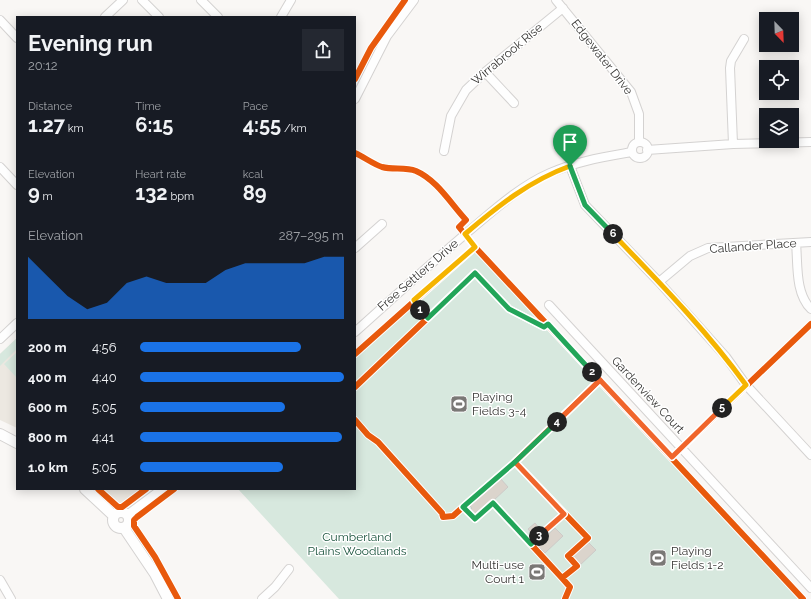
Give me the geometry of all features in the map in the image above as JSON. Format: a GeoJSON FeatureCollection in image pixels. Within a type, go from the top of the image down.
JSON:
{"type":"FeatureCollection","features":[{"type":"Feature","properties":{"kind":"street"},"geometry":{"type":"LineString","coordinates":[[106,16],[123,0]]}},
{"type":"Feature","properties":{"kind":"street"},"geometry":{"type":"LineString","coordinates":[[142,0],[158,16]]}},
{"type":"Feature","properties":{"kind":"street"},"geometry":{"type":"LineString","coordinates":[[201,0],[217,16]]}},
{"type":"Feature","properties":{"kind":"street"},"geometry":{"type":"LineString","coordinates":[[283,16],[291,0]]}},
{"type":"Feature","properties":{"kind":"street"},"geometry":{"type":"LineString","coordinates":[[356,97],[387,36],[414,0]]}},
{"type":"Feature","properties":{"kind":"street","name":"Edgewater Drive"},"geometry":{"type":"LineString","coordinates":[[556,0],[631,92],[639,114],[639,142]]}},
{"type":"Feature","properties":{"kind":"street","name":"Wirrabrook Rise"},"geometry":{"type":"LineString","coordinates":[[444,151],[450,116],[466,90],[485,72],[563,8]]}},
{"type":"Feature","properties":{"kind":"street"},"geometry":{"type":"LineString","coordinates":[[0,20],[16,37]]}},
{"type":"Feature","properties":{"kind":"street"},"geometry":{"type":"LineString","coordinates":[[733,144],[730,68],[731,61],[744,39]]}},
{"type":"Feature","properties":{"kind":"street"},"geometry":{"type":"LineString","coordinates":[[485,72],[514,103]]}},
{"type":"Feature","properties":{"kind":"street"},"geometry":{"type":"LineString","coordinates":[[639,142],[644,144],[647,150],[646,155],[636,157],[632,152],[633,146],[639,142]]}},
{"type":"Feature","properties":{"kind":"street"},"geometry":{"type":"LineString","coordinates":[[647,150],[733,144],[811,142]]}},
{"type":"Feature","properties":{"kind":"street","name":"Free Settlers Drive"},"geometry":{"type":"LineString","coordinates":[[356,331],[418,275],[511,196],[550,173],[588,159],[632,152]]}},
{"type":"Feature","properties":{"kind":"street"},"geometry":{"type":"LineString","coordinates":[[570,166],[585,205],[659,282],[726,357],[746,385],[811,455]]}},
{"type":"Feature","properties":{"kind":"street"},"geometry":{"type":"LineString","coordinates":[[0,167],[16,184]]}},
{"type":"Feature","properties":{"kind":"street"},"geometry":{"type":"LineString","coordinates":[[356,247],[382,224]]}},
{"type":"Feature","properties":{"kind":"street","name":"Callander Place"},"geometry":{"type":"LineString","coordinates":[[659,282],[690,256],[708,248],[811,242]]}},
{"type":"Feature","properties":{"kind":"street"},"geometry":{"type":"LineString","coordinates":[[796,243],[802,296],[811,309]]}},
{"type":"Feature","properties":{"kind":"street","name":"Gardenview Court"},"geometry":{"type":"LineString","coordinates":[[550,305],[811,588]]}},
{"type":"Feature","properties":{"kind":"street"},"geometry":{"type":"LineString","coordinates":[[0,339],[16,324]]}},
{"type":"Feature","properties":{"kind":"street"},"geometry":{"type":"LineString","coordinates":[[0,434],[16,442]]}},
{"type":"Feature","properties":{"kind":"street"},"geometry":{"type":"LineString","coordinates":[[86,490],[114,516]]}},
{"type":"Feature","properties":{"kind":"street"},"geometry":{"type":"LineString","coordinates":[[127,515],[161,490]]}},
{"type":"Feature","properties":{"kind":"street"},"geometry":{"type":"LineString","coordinates":[[114,516],[121,512],[127,515],[129,522],[124,528]]}},
{"type":"Feature","properties":{"kind":"street"},"geometry":{"type":"LineString","coordinates":[[114,516],[114,526],[124,528]]}},
{"type":"Feature","properties":{"kind":"street"},"geometry":{"type":"LineString","coordinates":[[124,528],[155,574],[168,599]]}},
{"type":"Feature","properties":{"kind":"street"},"geometry":{"type":"LineString","coordinates":[[262,599],[276,587],[289,569]]}},
{"type":"Feature","properties":{"kind":"street"},"geometry":{"type":"LineString","coordinates":[[0,580],[10,599]]}},
{"type":"Feature","properties":{"kind":"shaded area"},"geometry":{"type":"Polygon","coordinates":[[[16,339],[16,428],[0,420],[0,354],[16,339]]]}},
{"type":"Feature","properties":{"kind":"shaded area"},"geometry":{"type":"Polygon","coordinates":[[[104,490],[142,490],[124,503],[118,504],[104,490]]]}},
{"type":"Feature","properties":{"kind":"green space","name":"Cumberland Plains Woodlands"},"geometry":{"type":"Polygon","coordinates":[[[475,249],[806,599],[339,599],[239,490],[356,490],[356,358],[475,249]]]}},
{"type":"Feature","properties":{"kind":"green space"},"geometry":{"type":"Polygon","coordinates":[[[16,339],[16,350],[0,366],[0,354],[16,339]]]}},
{"type":"Feature","properties":{"kind":"green space"},"geometry":{"type":"Polygon","coordinates":[[[16,353],[16,377],[4,364],[16,353]]]}},
{"type":"Feature","properties":{"kind":"building"},"geometry":{"type":"Polygon","coordinates":[[[500,478],[508,487],[479,514],[478,513],[474,516],[469,511],[472,508],[470,506],[500,478]]]}},
{"type":"Feature","properties":{"kind":"building"},"geometry":{"type":"Polygon","coordinates":[[[535,523],[540,529],[533,535],[528,529],[535,523]]]}},
{"type":"Feature","properties":{"kind":"building"},"geometry":{"type":"Polygon","coordinates":[[[555,528],[563,536],[545,553],[537,545],[555,528]]]}},
{"type":"Feature","properties":{"kind":"building"},"geometry":{"type":"Polygon","coordinates":[[[588,542],[596,550],[579,566],[572,557],[588,542]]]}},
{"type":"Feature","properties":{"kind":"cycle path"},"geometry":{"type":"LineString","coordinates":[[356,77],[371,48],[405,0]]}},
{"type":"Feature","properties":{"kind":"cycle path"},"geometry":{"type":"LineString","coordinates":[[356,154],[382,167],[416,171],[431,180],[466,220],[459,227],[475,247],[803,599]]}},
{"type":"Feature","properties":{"kind":"cycle path"},"geometry":{"type":"LineString","coordinates":[[356,353],[475,247]]}},
{"type":"Feature","properties":{"kind":"cycle path"},"geometry":{"type":"LineString","coordinates":[[356,386],[475,273],[509,309],[544,327],[548,324]]}},
{"type":"Feature","properties":{"kind":"cycle path"},"geometry":{"type":"LineString","coordinates":[[672,457],[811,324]]}},
{"type":"Feature","properties":{"kind":"cycle path"},"geometry":{"type":"LineString","coordinates":[[565,599],[570,587],[562,578],[577,566],[568,556],[588,538],[515,462],[600,380]]}},
{"type":"Feature","properties":{"kind":"cycle path"},"geometry":{"type":"LineString","coordinates":[[356,421],[368,435],[378,442],[442,513],[443,517],[453,516],[463,507],[475,519],[493,503],[562,578]]}},
{"type":"Feature","properties":{"kind":"cycle path"},"geometry":{"type":"LineString","coordinates":[[463,507],[515,462]]}},
{"type":"Feature","properties":{"kind":"cycle path"},"geometry":{"type":"LineString","coordinates":[[99,490],[118,507],[122,507],[145,490]]}},
{"type":"Feature","properties":{"kind":"cycle path"},"geometry":{"type":"LineString","coordinates":[[173,490],[137,517],[134,520],[134,526],[155,557],[178,599]]}},
{"type":"Feature","properties":{"kind":"place","name":"Playing Fields 3-4"},"geometry":{"type":"Point","coordinates":[459,404]}},
{"type":"Feature","properties":{"kind":"place","name":"Playing Fields 1-2"},"geometry":{"type":"Point","coordinates":[658,558]}},
{"type":"Feature","properties":{"kind":"place","name":"Multi-use Court 1"},"geometry":{"type":"Point","coordinates":[537,572]}},
{"type":"Feature","properties":{"kind":"route"},"geometry":{"type":"LineString","coordinates":[[570,166],[550,173],[526,186],[511,196],[465,234],[475,247],[414,300],[419,309],[428,318],[475,273],[509,309],[544,327],[548,324],[600,380],[515,462],[564,514],[531,544],[493,503],[475,519],[463,507],[515,462],[558,421],[600,380],[672,457],[746,385],[726,357],[659,282],[585,205],[570,166]]}}]}
